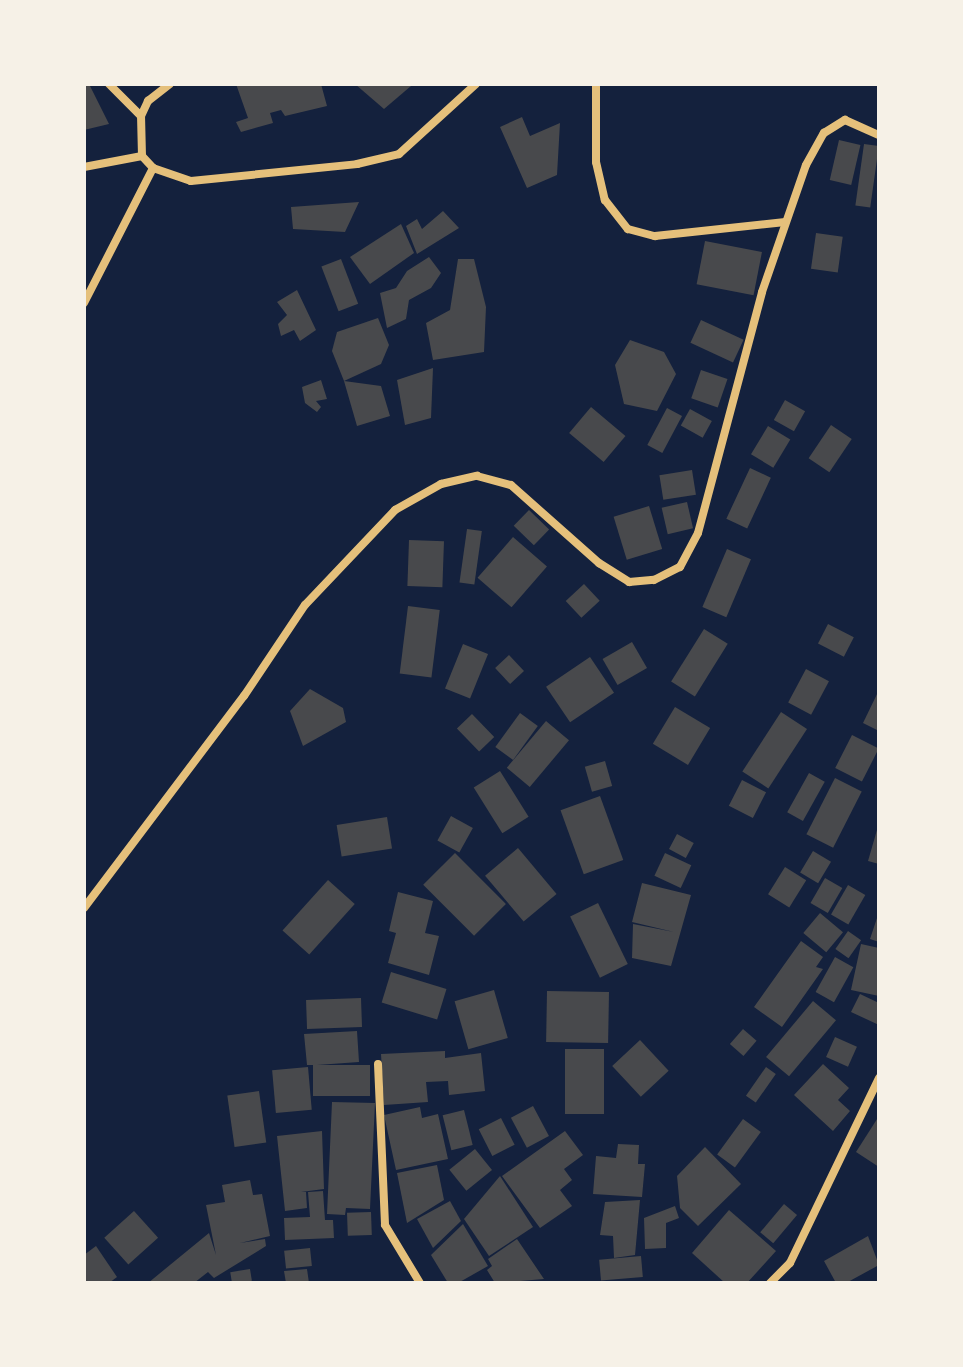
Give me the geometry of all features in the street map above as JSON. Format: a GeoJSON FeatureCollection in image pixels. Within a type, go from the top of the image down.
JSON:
{"type":"FeatureCollection","features":[{"type":"Feature","properties":{"kind":"street"},"geometry":{"type":"LineString","coordinates":[[109,84],[141,116]]}},
{"type":"Feature","properties":{"kind":"street"},"geometry":{"type":"LineString","coordinates":[[170,84],[148,101],[141,116],[142,156],[153,168],[191,181],[357,164],[399,154],[476,84]]}},
{"type":"Feature","properties":{"kind":"street"},"geometry":{"type":"LineString","coordinates":[[596,84],[596,162],[605,200],[628,229],[655,236],[785,222]]}},
{"type":"Feature","properties":{"kind":"street"},"geometry":{"type":"LineString","coordinates":[[84,908],[244,696],[305,605],[395,510],[441,484],[477,476],[511,485],[599,563],[629,582],[654,580],[680,567],[698,533],[714,481],[785,222],[824,133],[845,120],[879,135]]}},
{"type":"Feature","properties":{"kind":"street"},"geometry":{"type":"LineString","coordinates":[[84,167],[142,156]]}},
{"type":"Feature","properties":{"kind":"street"},"geometry":{"type":"LineString","coordinates":[[84,303],[153,168]]}},
{"type":"Feature","properties":{"kind":"street"},"geometry":{"type":"LineString","coordinates":[[378,1064],[385,1225],[420,1283]]}},
{"type":"Feature","properties":{"kind":"street"},"geometry":{"type":"LineString","coordinates":[[770,1283],[790,1263],[879,1078]]}},
{"type":"Feature","properties":{"kind":"building"},"geometry":{"type":"Polygon","coordinates":[[[84,84],[89,84],[109,124],[84,130],[84,84]]]}},
{"type":"Feature","properties":{"kind":"building"},"geometry":{"type":"Polygon","coordinates":[[[236,84],[321,84],[327,106],[285,116],[281,110],[270,113],[273,123],[241,132],[236,122],[248,118],[236,84]]]}},
{"type":"Feature","properties":{"kind":"building"},"geometry":{"type":"Polygon","coordinates":[[[355,84],[409,84],[411,86],[384,109],[355,84]]]}},
{"type":"Feature","properties":{"kind":"building"},"geometry":{"type":"Polygon","coordinates":[[[522,117],[530,136],[560,123],[557,175],[527,188],[500,127],[522,117]]]}},
{"type":"Feature","properties":{"kind":"building"},"geometry":{"type":"Polygon","coordinates":[[[839,140],[860,145],[851,185],[830,180],[839,140]]]}},
{"type":"Feature","properties":{"kind":"building"},"geometry":{"type":"Polygon","coordinates":[[[864,144],[879,146],[870,207],[855,205],[864,144]]]}},
{"type":"Feature","properties":{"kind":"building"},"geometry":{"type":"Polygon","coordinates":[[[359,202],[345,232],[293,229],[291,207],[359,202]]]}},
{"type":"Feature","properties":{"kind":"building"},"geometry":{"type":"Polygon","coordinates":[[[443,211],[459,228],[417,254],[406,226],[417,219],[422,229],[443,211]]]}},
{"type":"Feature","properties":{"kind":"building"},"geometry":{"type":"Polygon","coordinates":[[[401,224],[414,253],[370,284],[350,257],[401,224]]]}},
{"type":"Feature","properties":{"kind":"building"},"geometry":{"type":"Polygon","coordinates":[[[816,233],[843,237],[838,272],[811,269],[816,233]]]}},
{"type":"Feature","properties":{"kind":"building"},"geometry":{"type":"Polygon","coordinates":[[[705,241],[762,252],[754,295],[697,284],[705,241]]]}},
{"type":"Feature","properties":{"kind":"building"},"geometry":{"type":"Polygon","coordinates":[[[429,257],[441,273],[431,288],[409,300],[406,319],[387,328],[380,293],[396,288],[407,271],[429,257]]]}},
{"type":"Feature","properties":{"kind":"building"},"geometry":{"type":"Polygon","coordinates":[[[341,259],[358,304],[339,311],[321,267],[341,259]]]}},
{"type":"Feature","properties":{"kind":"building"},"geometry":{"type":"Polygon","coordinates":[[[458,259],[474,259],[486,307],[484,352],[433,360],[426,323],[450,310],[458,259]]]}},
{"type":"Feature","properties":{"kind":"building"},"geometry":{"type":"Polygon","coordinates":[[[297,290],[316,330],[300,341],[294,330],[281,336],[278,324],[287,315],[277,302],[297,290]]]}},
{"type":"Feature","properties":{"kind":"building"},"geometry":{"type":"Polygon","coordinates":[[[378,318],[389,345],[381,364],[344,381],[332,351],[337,332],[378,318]]]}},
{"type":"Feature","properties":{"kind":"building"},"geometry":{"type":"Polygon","coordinates":[[[701,320],[744,340],[733,363],[690,343],[701,320]]]}},
{"type":"Feature","properties":{"kind":"building"},"geometry":{"type":"Polygon","coordinates":[[[630,340],[664,352],[676,374],[657,411],[624,404],[615,365],[630,340]]]}},
{"type":"Feature","properties":{"kind":"building"},"geometry":{"type":"Polygon","coordinates":[[[433,368],[431,418],[405,425],[397,380],[433,368]]]}},
{"type":"Feature","properties":{"kind":"building"},"geometry":{"type":"Polygon","coordinates":[[[701,370],[727,379],[718,407],[691,398],[701,370]]]}},
{"type":"Feature","properties":{"kind":"building"},"geometry":{"type":"Polygon","coordinates":[[[321,380],[327,399],[316,401],[321,407],[317,412],[305,403],[302,387],[321,380]]]}},
{"type":"Feature","properties":{"kind":"building"},"geometry":{"type":"Polygon","coordinates":[[[344,381],[381,386],[390,416],[357,426],[344,381]]]}},
{"type":"Feature","properties":{"kind":"building"},"geometry":{"type":"Polygon","coordinates":[[[785,400],[805,411],[794,431],[774,420],[785,400]]]}},
{"type":"Feature","properties":{"kind":"building"},"geometry":{"type":"Polygon","coordinates":[[[591,407],[625,436],[604,462],[569,433],[591,407]]]}},
{"type":"Feature","properties":{"kind":"building"},"geometry":{"type":"Polygon","coordinates":[[[667,408],[682,416],[662,453],[647,445],[667,408]]]}},
{"type":"Feature","properties":{"kind":"building"},"geometry":{"type":"Polygon","coordinates":[[[690,409],[712,421],[703,438],[681,426],[690,409]]]}},
{"type":"Feature","properties":{"kind":"building"},"geometry":{"type":"Polygon","coordinates":[[[831,425],[852,439],[829,472],[809,458],[831,425]]]}},
{"type":"Feature","properties":{"kind":"building"},"geometry":{"type":"Polygon","coordinates":[[[768,426],[790,439],[773,468],[751,454],[768,426]]]}},
{"type":"Feature","properties":{"kind":"building"},"geometry":{"type":"Polygon","coordinates":[[[750,468],[771,478],[747,528],[726,519],[750,468]]]}},
{"type":"Feature","properties":{"kind":"building"},"geometry":{"type":"Polygon","coordinates":[[[692,470],[696,495],[663,500],[659,475],[692,470]]]}},
{"type":"Feature","properties":{"kind":"building"},"geometry":{"type":"Polygon","coordinates":[[[687,502],[693,528],[668,534],[662,508],[687,502]]]}},
{"type":"Feature","properties":{"kind":"building"},"geometry":{"type":"Polygon","coordinates":[[[649,506],[662,549],[627,560],[614,517],[649,506]]]}},
{"type":"Feature","properties":{"kind":"building"},"geometry":{"type":"Polygon","coordinates":[[[529,510],[549,529],[534,545],[514,526],[529,510]]]}},
{"type":"Feature","properties":{"kind":"building"},"geometry":{"type":"Polygon","coordinates":[[[467,529],[482,531],[474,585],[459,582],[467,529]]]}},
{"type":"Feature","properties":{"kind":"building"},"geometry":{"type":"Polygon","coordinates":[[[513,537],[547,567],[512,607],[478,578],[513,537]]]}},
{"type":"Feature","properties":{"kind":"building"},"geometry":{"type":"Polygon","coordinates":[[[409,540],[444,541],[442,587],[407,586],[409,540]]]}},
{"type":"Feature","properties":{"kind":"building"},"geometry":{"type":"Polygon","coordinates":[[[727,549],[751,559],[726,617],[702,607],[727,549]]]}},
{"type":"Feature","properties":{"kind":"building"},"geometry":{"type":"Polygon","coordinates":[[[584,584],[600,601],[581,618],[566,601],[584,584]]]}},
{"type":"Feature","properties":{"kind":"building"},"geometry":{"type":"Polygon","coordinates":[[[408,606],[440,610],[431,677],[400,673],[408,606]]]}},
{"type":"Feature","properties":{"kind":"building"},"geometry":{"type":"Polygon","coordinates":[[[828,624],[854,637],[844,657],[818,644],[828,624]]]}},
{"type":"Feature","properties":{"kind":"building"},"geometry":{"type":"Polygon","coordinates":[[[704,629],[728,644],[695,696],[671,682],[704,629]]]}},
{"type":"Feature","properties":{"kind":"building"},"geometry":{"type":"Polygon","coordinates":[[[632,642],[647,668],[618,685],[603,659],[632,642]]]}},
{"type":"Feature","properties":{"kind":"building"},"geometry":{"type":"Polygon","coordinates":[[[463,644],[488,654],[470,699],[445,689],[463,644]]]}},
{"type":"Feature","properties":{"kind":"building"},"geometry":{"type":"Polygon","coordinates":[[[509,655],[524,671],[510,684],[495,668],[509,655]]]}},
{"type":"Feature","properties":{"kind":"building"},"geometry":{"type":"Polygon","coordinates":[[[590,657],[614,693],[570,722],[546,687],[590,657]]]}},
{"type":"Feature","properties":{"kind":"building"},"geometry":{"type":"Polygon","coordinates":[[[806,669],[829,681],[811,715],[788,703],[806,669]]]}},
{"type":"Feature","properties":{"kind":"building"},"geometry":{"type":"Polygon","coordinates":[[[310,689],[343,708],[346,722],[303,746],[290,711],[310,689]]]}},
{"type":"Feature","properties":{"kind":"building"},"geometry":{"type":"Polygon","coordinates":[[[879,690],[879,731],[863,723],[879,690]]]}},
{"type":"Feature","properties":{"kind":"building"},"geometry":{"type":"Polygon","coordinates":[[[675,707],[710,728],[688,765],[653,744],[675,707]]]}},
{"type":"Feature","properties":{"kind":"building"},"geometry":{"type":"Polygon","coordinates":[[[781,712],[807,729],[768,788],[742,772],[781,712]]]}},
{"type":"Feature","properties":{"kind":"building"},"geometry":{"type":"Polygon","coordinates":[[[520,713],[538,726],[513,760],[495,747],[520,713]]]}},
{"type":"Feature","properties":{"kind":"building"},"geometry":{"type":"Polygon","coordinates":[[[472,714],[494,737],[479,752],[457,729],[472,714]]]}},
{"type":"Feature","properties":{"kind":"building"},"geometry":{"type":"Polygon","coordinates":[[[546,721],[569,740],[530,787],[507,768],[546,721]]]}},
{"type":"Feature","properties":{"kind":"building"},"geometry":{"type":"Polygon","coordinates":[[[852,735],[879,749],[862,782],[835,768],[852,735]]]}},
{"type":"Feature","properties":{"kind":"building"},"geometry":{"type":"Polygon","coordinates":[[[605,761],[612,786],[592,792],[585,767],[605,761]]]}},
{"type":"Feature","properties":{"kind":"building"},"geometry":{"type":"Polygon","coordinates":[[[500,771],[529,817],[502,833],[474,787],[500,771]]]}},
{"type":"Feature","properties":{"kind":"building"},"geometry":{"type":"Polygon","coordinates":[[[809,773],[825,782],[803,821],[787,812],[809,773]]]}},
{"type":"Feature","properties":{"kind":"building"},"geometry":{"type":"Polygon","coordinates":[[[835,778],[862,792],[833,848],[806,834],[835,778]]]}},
{"type":"Feature","properties":{"kind":"building"},"geometry":{"type":"Polygon","coordinates":[[[742,780],[766,792],[753,818],[729,806],[742,780]]]}},
{"type":"Feature","properties":{"kind":"building"},"geometry":{"type":"Polygon","coordinates":[[[600,796],[623,860],[584,874],[561,810],[600,796]]]}},
{"type":"Feature","properties":{"kind":"building"},"geometry":{"type":"Polygon","coordinates":[[[451,816],[473,828],[459,853],[437,840],[451,816]]]}},
{"type":"Feature","properties":{"kind":"building"},"geometry":{"type":"Polygon","coordinates":[[[387,817],[392,849],[342,857],[337,825],[387,817]]]}},
{"type":"Feature","properties":{"kind":"building"},"geometry":{"type":"Polygon","coordinates":[[[879,823],[879,864],[868,861],[879,823]]]}},
{"type":"Feature","properties":{"kind":"building"},"geometry":{"type":"Polygon","coordinates":[[[677,834],[694,843],[686,858],[669,849],[677,834]]]}},
{"type":"Feature","properties":{"kind":"building"},"geometry":{"type":"Polygon","coordinates":[[[518,848],[557,894],[524,922],[485,876],[518,848]]]}},
{"type":"Feature","properties":{"kind":"building"},"geometry":{"type":"Polygon","coordinates":[[[813,851],[831,862],[818,883],[800,872],[813,851]]]}},
{"type":"Feature","properties":{"kind":"building"},"geometry":{"type":"Polygon","coordinates":[[[455,853],[506,904],[474,936],[423,885],[455,853]]]}},
{"type":"Feature","properties":{"kind":"building"},"geometry":{"type":"Polygon","coordinates":[[[665,853],[691,865],[681,888],[654,876],[665,853]]]}},
{"type":"Feature","properties":{"kind":"building"},"geometry":{"type":"Polygon","coordinates":[[[785,867],[806,880],[789,907],[768,894],[785,867]]]}},
{"type":"Feature","properties":{"kind":"building"},"geometry":{"type":"Polygon","coordinates":[[[825,878],[842,888],[828,913],[810,903],[825,878]]]}},
{"type":"Feature","properties":{"kind":"building"},"geometry":{"type":"Polygon","coordinates":[[[328,880],[355,904],[309,955],[282,931],[328,880]]]}},
{"type":"Feature","properties":{"kind":"building"},"geometry":{"type":"Polygon","coordinates":[[[642,883],[691,895],[671,966],[632,958],[633,924],[674,932],[632,922],[642,883]]]}},
{"type":"Feature","properties":{"kind":"building"},"geometry":{"type":"Polygon","coordinates":[[[848,885],[865,895],[848,924],[831,914],[848,885]]]}},
{"type":"Feature","properties":{"kind":"building"},"geometry":{"type":"Polygon","coordinates":[[[398,892],[433,901],[425,933],[439,936],[429,975],[388,963],[396,933],[389,931],[398,892]]]}},
{"type":"Feature","properties":{"kind":"building"},"geometry":{"type":"Polygon","coordinates":[[[598,903],[628,964],[600,978],[570,917],[598,903]]]}},
{"type":"Feature","properties":{"kind":"building"},"geometry":{"type":"Polygon","coordinates":[[[879,912],[879,942],[870,939],[879,912]]]}},
{"type":"Feature","properties":{"kind":"building"},"geometry":{"type":"Polygon","coordinates":[[[820,913],[843,932],[826,952],[803,933],[820,913]]]}},
{"type":"Feature","properties":{"kind":"building"},"geometry":{"type":"Polygon","coordinates":[[[848,931],[861,940],[848,958],[835,949],[848,931]]]}},
{"type":"Feature","properties":{"kind":"building"},"geometry":{"type":"Polygon","coordinates":[[[801,941],[823,957],[816,967],[823,969],[782,1027],[754,1007],[801,941]]]}},
{"type":"Feature","properties":{"kind":"building"},"geometry":{"type":"Polygon","coordinates":[[[861,944],[879,948],[879,996],[851,990],[861,944]]]}},
{"type":"Feature","properties":{"kind":"building"},"geometry":{"type":"Polygon","coordinates":[[[835,957],[853,967],[834,1002],[816,992],[835,957]]]}},
{"type":"Feature","properties":{"kind":"building"},"geometry":{"type":"Polygon","coordinates":[[[391,972],[446,989],[437,1020],[382,1003],[391,972]]]}},
{"type":"Feature","properties":{"kind":"building"},"geometry":{"type":"Polygon","coordinates":[[[494,990],[508,1038],[468,1049],[455,1001],[494,990]]]}},
{"type":"Feature","properties":{"kind":"building"},"geometry":{"type":"Polygon","coordinates":[[[547,991],[609,992],[608,1043],[546,1042],[547,991]]]}},
{"type":"Feature","properties":{"kind":"building"},"geometry":{"type":"Polygon","coordinates":[[[860,994],[879,1003],[879,1025],[851,1012],[860,994]]]}},
{"type":"Feature","properties":{"kind":"building"},"geometry":{"type":"Polygon","coordinates":[[[361,998],[362,1027],[307,1029],[306,1000],[361,998]]]}},
{"type":"Feature","properties":{"kind":"building"},"geometry":{"type":"Polygon","coordinates":[[[813,1001],[836,1020],[789,1076],[766,1057],[813,1001]]]}},
{"type":"Feature","properties":{"kind":"building"},"geometry":{"type":"Polygon","coordinates":[[[743,1029],[757,1041],[743,1056],[730,1044],[743,1029]]]}},
{"type":"Feature","properties":{"kind":"building"},"geometry":{"type":"Polygon","coordinates":[[[357,1031],[359,1062],[317,1065],[370,1065],[370,1096],[313,1096],[313,1065],[307,1065],[304,1034],[357,1031]]]}},
{"type":"Feature","properties":{"kind":"building"},"geometry":{"type":"Polygon","coordinates":[[[835,1037],[857,1047],[848,1067],[826,1057],[835,1037]]]}},
{"type":"Feature","properties":{"kind":"building"},"geometry":{"type":"Polygon","coordinates":[[[640,1040],[669,1071],[641,1097],[612,1066],[640,1040]]]}},
{"type":"Feature","properties":{"kind":"building"},"geometry":{"type":"Polygon","coordinates":[[[565,1049],[604,1049],[604,1114],[565,1114],[565,1049]]]}},
{"type":"Feature","properties":{"kind":"building"},"geometry":{"type":"Polygon","coordinates":[[[445,1051],[445,1058],[481,1053],[485,1091],[449,1095],[448,1081],[426,1082],[428,1102],[384,1105],[381,1054],[445,1051]]]}},
{"type":"Feature","properties":{"kind":"building"},"geometry":{"type":"Polygon","coordinates":[[[823,1064],[849,1088],[838,1100],[850,1111],[833,1131],[794,1095],[823,1064]]]}},
{"type":"Feature","properties":{"kind":"building"},"geometry":{"type":"Polygon","coordinates":[[[308,1067],[312,1110],[276,1113],[272,1070],[308,1067]]]}},
{"type":"Feature","properties":{"kind":"building"},"geometry":{"type":"Polygon","coordinates":[[[766,1067],[776,1074],[756,1103],[746,1096],[766,1067]]]}},
{"type":"Feature","properties":{"kind":"building"},"geometry":{"type":"Polygon","coordinates":[[[259,1091],[266,1142],[235,1147],[227,1095],[259,1091]]]}},
{"type":"Feature","properties":{"kind":"building"},"geometry":{"type":"Polygon","coordinates":[[[332,1102],[375,1103],[370,1209],[346,1208],[345,1215],[327,1214],[332,1102]]]}},
{"type":"Feature","properties":{"kind":"building"},"geometry":{"type":"Polygon","coordinates":[[[533,1106],[549,1136],[527,1148],[511,1118],[533,1106]]]}},
{"type":"Feature","properties":{"kind":"building"},"geometry":{"type":"Polygon","coordinates":[[[420,1107],[422,1118],[438,1114],[448,1159],[396,1170],[384,1115],[420,1107]]]}},
{"type":"Feature","properties":{"kind":"building"},"geometry":{"type":"Polygon","coordinates":[[[464,1110],[473,1145],[451,1150],[443,1115],[464,1110]]]}},
{"type":"Feature","properties":{"kind":"building"},"geometry":{"type":"Polygon","coordinates":[[[879,1116],[879,1167],[856,1152],[879,1116]]]}},
{"type":"Feature","properties":{"kind":"building"},"geometry":{"type":"Polygon","coordinates":[[[501,1118],[515,1145],[492,1156],[479,1129],[501,1118]]]}},
{"type":"Feature","properties":{"kind":"building"},"geometry":{"type":"Polygon","coordinates":[[[743,1119],[761,1132],[735,1168],[717,1155],[743,1119]]]}},
{"type":"Feature","properties":{"kind":"building"},"geometry":{"type":"Polygon","coordinates":[[[322,1131],[324,1189],[301,1192],[306,1192],[307,1208],[285,1211],[277,1136],[322,1131]]]}},
{"type":"Feature","properties":{"kind":"building"},"geometry":{"type":"Polygon","coordinates":[[[565,1131],[583,1155],[564,1169],[572,1180],[560,1190],[572,1206],[540,1228],[502,1176],[565,1131]]]}},
{"type":"Feature","properties":{"kind":"building"},"geometry":{"type":"Polygon","coordinates":[[[618,1144],[639,1145],[638,1164],[645,1164],[642,1197],[593,1194],[596,1156],[616,1158],[618,1144]]]}},
{"type":"Feature","properties":{"kind":"building"},"geometry":{"type":"Polygon","coordinates":[[[705,1147],[741,1184],[698,1226],[680,1208],[677,1176],[705,1147]]]}},
{"type":"Feature","properties":{"kind":"building"},"geometry":{"type":"Polygon","coordinates":[[[475,1149],[492,1170],[466,1191],[449,1170],[475,1149]]]}},
{"type":"Feature","properties":{"kind":"building"},"geometry":{"type":"Polygon","coordinates":[[[437,1165],[444,1200],[407,1223],[397,1173],[437,1165]]]}},
{"type":"Feature","properties":{"kind":"building"},"geometry":{"type":"Polygon","coordinates":[[[500,1176],[533,1227],[489,1256],[464,1219],[500,1176]]]}},
{"type":"Feature","properties":{"kind":"building"},"geometry":{"type":"Polygon","coordinates":[[[250,1180],[253,1195],[262,1194],[270,1236],[240,1243],[265,1239],[266,1246],[214,1278],[208,1272],[194,1283],[148,1283],[209,1233],[216,1255],[206,1205],[225,1202],[222,1185],[250,1180]]]}},
{"type":"Feature","properties":{"kind":"building"},"geometry":{"type":"Polygon","coordinates":[[[323,1191],[325,1220],[333,1220],[334,1238],[285,1240],[284,1218],[310,1217],[308,1192],[323,1191]]]}},
{"type":"Feature","properties":{"kind":"building"},"geometry":{"type":"Polygon","coordinates":[[[640,1200],[635,1255],[614,1258],[613,1236],[600,1235],[605,1202],[640,1200]]]}},
{"type":"Feature","properties":{"kind":"building"},"geometry":{"type":"Polygon","coordinates":[[[450,1201],[461,1221],[433,1248],[417,1219],[450,1201]]]}},
{"type":"Feature","properties":{"kind":"building"},"geometry":{"type":"Polygon","coordinates":[[[784,1204],[797,1215],[773,1243],[760,1232],[784,1204]]]}},
{"type":"Feature","properties":{"kind":"building"},"geometry":{"type":"Polygon","coordinates":[[[675,1206],[679,1218],[666,1223],[666,1248],[645,1249],[644,1218],[675,1206]]]}},
{"type":"Feature","properties":{"kind":"building"},"geometry":{"type":"Polygon","coordinates":[[[729,1210],[776,1251],[747,1283],[725,1283],[692,1253],[729,1210]]]}},
{"type":"Feature","properties":{"kind":"building"},"geometry":{"type":"Polygon","coordinates":[[[134,1211],[158,1238],[128,1265],[104,1238],[134,1211]]]}},
{"type":"Feature","properties":{"kind":"building"},"geometry":{"type":"Polygon","coordinates":[[[371,1212],[372,1235],[348,1236],[347,1213],[371,1212]]]}},
{"type":"Feature","properties":{"kind":"building"},"geometry":{"type":"Polygon","coordinates":[[[463,1224],[488,1266],[458,1283],[448,1283],[431,1255],[463,1224]]]}},
{"type":"Feature","properties":{"kind":"building"},"geometry":{"type":"Polygon","coordinates":[[[868,1236],[879,1265],[846,1283],[836,1283],[824,1261],[868,1236]]]}},
{"type":"Feature","properties":{"kind":"building"},"geometry":{"type":"Polygon","coordinates":[[[517,1239],[544,1279],[495,1283],[487,1270],[492,1266],[488,1259],[517,1239]]]}},
{"type":"Feature","properties":{"kind":"building"},"geometry":{"type":"Polygon","coordinates":[[[96,1246],[117,1277],[109,1283],[84,1283],[84,1255],[96,1246]]]}},
{"type":"Feature","properties":{"kind":"building"},"geometry":{"type":"Polygon","coordinates":[[[310,1248],[312,1266],[286,1269],[284,1251],[310,1248]]]}},
{"type":"Feature","properties":{"kind":"building"},"geometry":{"type":"Polygon","coordinates":[[[641,1256],[643,1277],[601,1281],[599,1260],[641,1256]]]}},
{"type":"Feature","properties":{"kind":"building"},"geometry":{"type":"Polygon","coordinates":[[[250,1269],[252,1281],[232,1283],[230,1272],[250,1269]]]}},
{"type":"Feature","properties":{"kind":"building"},"geometry":{"type":"Polygon","coordinates":[[[307,1269],[309,1283],[286,1283],[284,1271],[307,1269]]]}}]}
